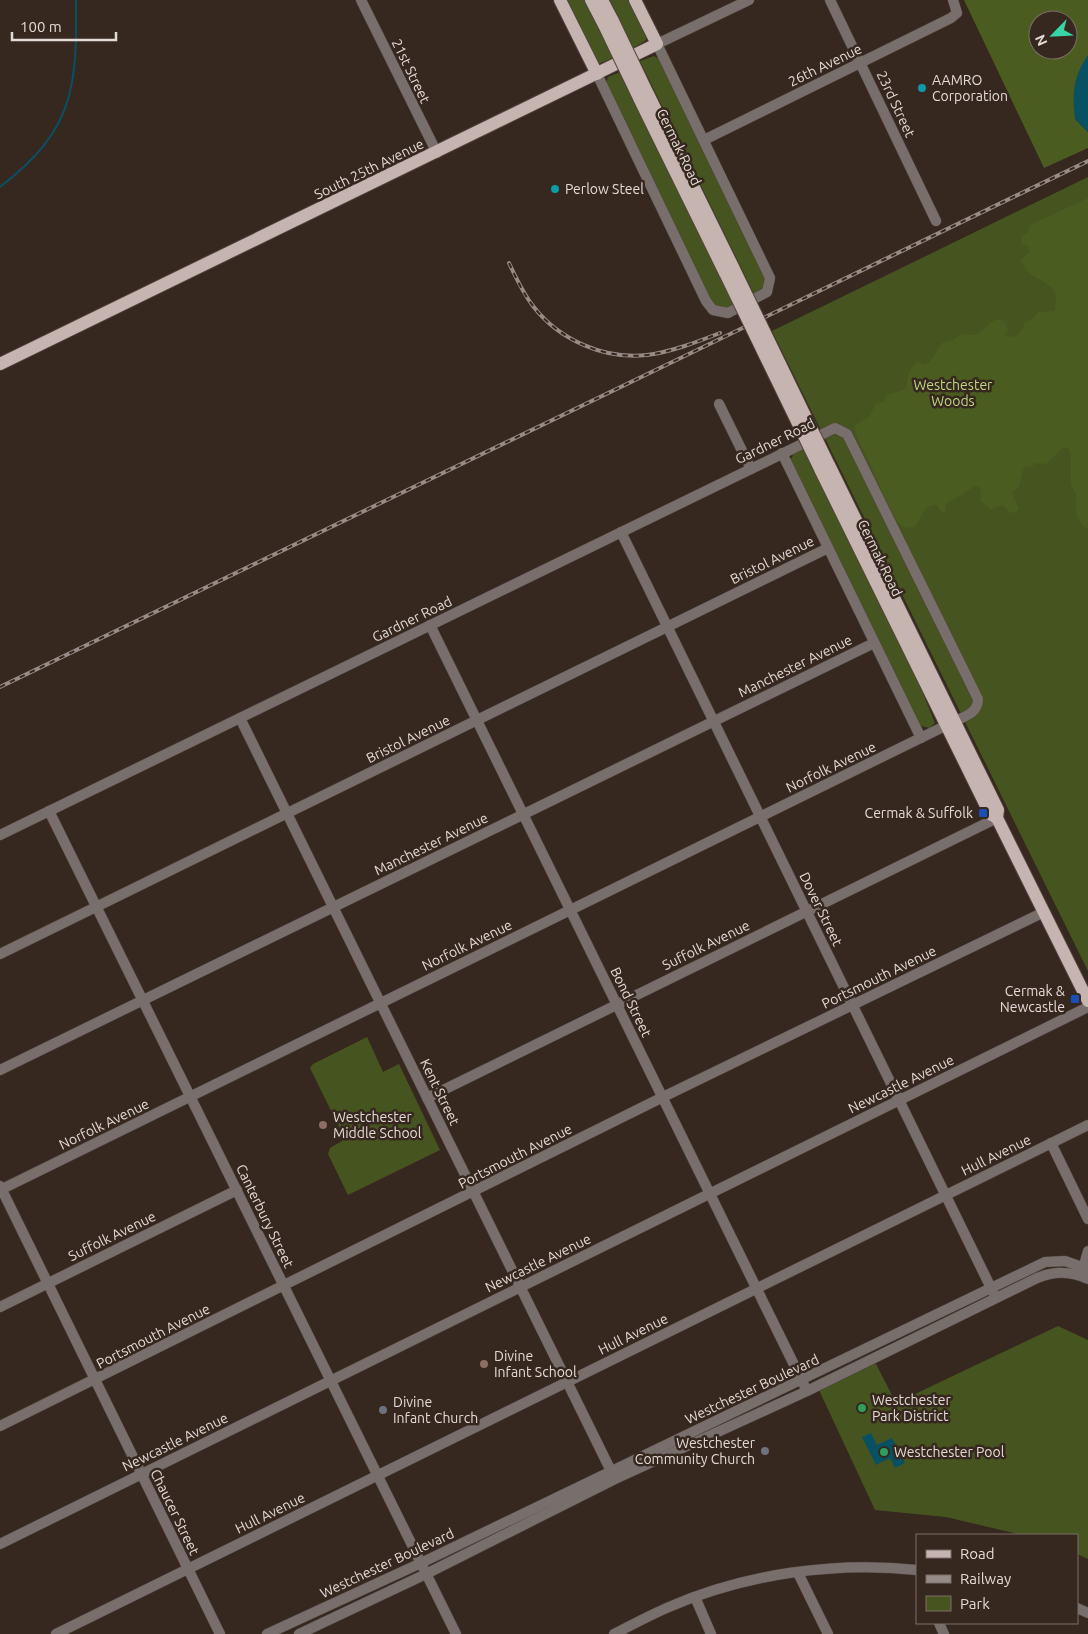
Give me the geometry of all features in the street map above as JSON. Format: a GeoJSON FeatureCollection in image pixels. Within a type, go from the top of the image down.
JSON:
{"type":"FeatureCollection","features":[{"type":"Feature","properties":{"kind":"main road"},"geometry":{"type":"LineString","coordinates":[[560,0],[597,74]]}},
{"type":"Feature","properties":{"kind":"main road","name":"Cermak Road"},"geometry":{"type":"LineString","coordinates":[[591,0],[608,23],[951,723],[990,814],[997,818],[1088,1001]]}},
{"type":"Feature","properties":{"kind":"main road","name":"Cermak Road"},"geometry":{"type":"LineString","coordinates":[[602,0],[608,23]]}},
{"type":"Feature","properties":{"kind":"main road"},"geometry":{"type":"LineString","coordinates":[[635,0],[657,44]]}},
{"type":"Feature","properties":{"kind":"main road","name":"South 25th Avenue"},"geometry":{"type":"LineString","coordinates":[[0,364],[437,153],[657,44]]}},
{"type":"Feature","properties":{"kind":"street","name":"21st Street"},"geometry":{"type":"LineString","coordinates":[[361,0],[437,153]]}},
{"type":"Feature","properties":{"kind":"street","name":"South 25th Avenue"},"geometry":{"type":"LineString","coordinates":[[657,44],[749,0]]}},
{"type":"Feature","properties":{"kind":"street","name":"23rd Street"},"geometry":{"type":"LineString","coordinates":[[830,0],[936,221]]}},
{"type":"Feature","properties":{"kind":"street","name":"26th Avenue"},"geometry":{"type":"LineString","coordinates":[[704,140],[951,18],[957,13],[953,0]]}},
{"type":"Feature","properties":{"kind":"street","name":"Cermak Road"},"geometry":{"type":"LineString","coordinates":[[597,74],[706,301],[713,310],[728,313],[767,292],[770,278],[657,44]]}},
{"type":"Feature","properties":{"kind":"street"},"geometry":{"type":"LineString","coordinates":[[719,404],[751,469]]}},
{"type":"Feature","properties":{"kind":"street","name":"Cermak Road"},"geometry":{"type":"LineString","coordinates":[[835,428],[847,434],[978,699],[978,706],[974,711],[951,723]]}},
{"type":"Feature","properties":{"kind":"street","name":"Gardner Road"},"geometry":{"type":"LineString","coordinates":[[0,835],[835,428]]}},
{"type":"Feature","properties":{"kind":"street"},"geometry":{"type":"LineString","coordinates":[[782,453],[921,738]]}},
{"type":"Feature","properties":{"kind":"street","name":"Dover Street"},"geometry":{"type":"LineString","coordinates":[[621,532],[996,1298]]}},
{"type":"Feature","properties":{"kind":"street","name":"Bristol Avenue"},"geometry":{"type":"LineString","coordinates":[[0,954],[828,548]]}},
{"type":"Feature","properties":{"kind":"street","name":"Bond Street"},"geometry":{"type":"LineString","coordinates":[[430,625],[807,1391]]}},
{"type":"Feature","properties":{"kind":"street","name":"Manchester Avenue"},"geometry":{"type":"LineString","coordinates":[[0,1070],[874,643]]}},
{"type":"Feature","properties":{"kind":"street","name":"Kent Street"},"geometry":{"type":"LineString","coordinates":[[240,718],[613,1475]]}},
{"type":"Feature","properties":{"kind":"street","name":"Norfolk Avenue"},"geometry":{"type":"LineString","coordinates":[[1,1188],[951,723]]}},
{"type":"Feature","properties":{"kind":"street","name":"Canterbury Street"},"geometry":{"type":"LineString","coordinates":[[49,811],[456,1634]]}},
{"type":"Feature","properties":{"kind":"street","name":"Suffolk Avenue"},"geometry":{"type":"LineString","coordinates":[[427,1098],[997,818]]}},
{"type":"Feature","properties":{"kind":"street","name":"Portsmouth Avenue"},"geometry":{"type":"LineString","coordinates":[[0,1426],[663,1097],[1044,912]]}},
{"type":"Feature","properties":{"kind":"street","name":"Newcastle Avenue"},"geometry":{"type":"LineString","coordinates":[[0,1544],[1088,1007]]}},
{"type":"Feature","properties":{"kind":"street","name":"Hull Avenue"},"geometry":{"type":"LineString","coordinates":[[56,1634],[1088,1125]]}},
{"type":"Feature","properties":{"kind":"street"},"geometry":{"type":"LineString","coordinates":[[1051,1143],[1088,1219]]}},
{"type":"Feature","properties":{"kind":"street","name":"Chaucer Street"},"geometry":{"type":"LineString","coordinates":[[1,1188],[220,1634]]}},
{"type":"Feature","properties":{"kind":"street","name":"Suffolk Avenue"},"geometry":{"type":"LineString","coordinates":[[0,1307],[237,1190]]}},
{"type":"Feature","properties":{"kind":"street"},"geometry":{"type":"LineString","coordinates":[[1085,1273],[1088,1251]]}},
{"type":"Feature","properties":{"kind":"street","name":"Westchester Boulevard"},"geometry":{"type":"LineString","coordinates":[[299,1634],[426,1574],[613,1475],[1045,1262],[1066,1261],[1085,1273]]}},
{"type":"Feature","properties":{"kind":"street","name":"Westchester Boulevard"},"geometry":{"type":"LineString","coordinates":[[267,1634],[613,1475],[807,1391],[1047,1274],[1085,1273]]}},
{"type":"Feature","properties":{"kind":"street"},"geometry":{"type":"LineString","coordinates":[[614,1634],[695,1597],[739,1584],[798,1573],[849,1568],[915,1572]]}},
{"type":"Feature","properties":{"kind":"street"},"geometry":{"type":"LineString","coordinates":[[798,1573],[828,1634]]}},
{"type":"Feature","properties":{"kind":"street"},"geometry":{"type":"LineString","coordinates":[[695,1597],[711,1634]]}},
{"type":"Feature","properties":{"kind":"green space"},"geometry":{"type":"Polygon","coordinates":[[[564,0],[585,0],[613,58],[598,64],[564,0]]]}},
{"type":"Feature","properties":{"kind":"green space"},"geometry":{"type":"Polygon","coordinates":[[[610,0],[631,0],[647,37],[645,41],[633,48],[610,0]]]}},
{"type":"Feature","properties":{"kind":"green space"},"geometry":{"type":"Polygon","coordinates":[[[964,0],[1088,0],[1088,56],[1075,119],[1088,132],[1088,148],[1044,168],[964,0]]]}},
{"type":"Feature","properties":{"kind":"green space"},"geometry":{"type":"Polygon","coordinates":[[[654,56],[659,59],[766,280],[763,290],[755,296],[640,61],[654,56]]]}},
{"type":"Feature","properties":{"kind":"green space"},"geometry":{"type":"Polygon","coordinates":[[[620,72],[735,306],[721,308],[710,300],[606,83],[608,77],[620,72]]]}},
{"type":"Feature","properties":{"kind":"green space","name":"Westchester Woods"},"geometry":{"type":"Polygon","coordinates":[[[1088,177],[1088,971],[772,331],[1088,177]]]}},
{"type":"Feature","properties":{"kind":"green space"},"geometry":{"type":"Polygon","coordinates":[[[1088,198],[1088,530],[1081,523],[1076,512],[1076,494],[1071,484],[1071,453],[1068,448],[1063,447],[1046,464],[1036,463],[1031,467],[1024,466],[1019,487],[1012,493],[1019,508],[1016,513],[1009,512],[1003,505],[991,509],[980,501],[981,488],[975,486],[946,504],[946,511],[942,513],[937,505],[928,507],[915,527],[907,528],[902,526],[896,520],[885,499],[858,440],[855,425],[869,417],[876,404],[884,402],[886,395],[906,389],[912,368],[918,362],[924,365],[929,363],[943,342],[953,340],[962,334],[974,335],[997,319],[1004,321],[1008,330],[1005,334],[1009,337],[1015,336],[1020,333],[1025,322],[1032,319],[1038,312],[1054,311],[1055,292],[1051,287],[1025,269],[1021,260],[1029,253],[1028,246],[1021,243],[1022,236],[1027,233],[1032,224],[1088,198]]]}},
{"type":"Feature","properties":{"kind":"green space"},"geometry":{"type":"Polygon","coordinates":[[[804,448],[915,674],[935,723],[929,728],[921,726],[917,722],[790,461],[794,453],[804,448]]]}},
{"type":"Feature","properties":{"kind":"green space"},"geometry":{"type":"Polygon","coordinates":[[[367,1037],[383,1072],[399,1064],[440,1150],[348,1195],[328,1154],[330,1148],[342,1141],[343,1135],[310,1068],[313,1064],[367,1037]]]}},
{"type":"Feature","properties":{"kind":"green space"},"geometry":{"type":"Polygon","coordinates":[[[1058,1326],[1088,1340],[1088,1559],[1078,1554],[1078,1534],[1018,1534],[946,1517],[875,1510],[819,1390],[875,1362],[896,1403],[1058,1326]]]}},
{"type":"Feature","properties":{"kind":"water"},"geometry":{"type":"Polygon","coordinates":[[[1088,55],[1088,132],[1075,119],[1074,93],[1079,71],[1088,55]]]}},
{"type":"Feature","properties":{"kind":"water","name":"Westchester Pool"},"geometry":{"type":"Polygon","coordinates":[[[871,1433],[877,1445],[892,1438],[905,1463],[895,1468],[890,1458],[876,1465],[862,1437],[871,1433]]]}},
{"type":"Feature","properties":{"kind":"waterway"},"geometry":{"type":"LineString","coordinates":[[0,187],[25,166],[43,146],[57,126],[66,105],[72,83],[75,58],[76,0]]}},
{"type":"Feature","properties":{"kind":"railway"},"geometry":{"type":"LineString","coordinates":[[0,687],[1088,161]]}},
{"type":"Feature","properties":{"kind":"railway"},"geometry":{"type":"LineString","coordinates":[[509,263],[526,296],[544,318],[569,338],[599,351],[631,356],[656,354],[720,333]]}},
{"type":"Feature","properties":{"kind":"place","name":"AAMRO Corporation"},"geometry":{"type":"Point","coordinates":[922,88]}},
{"type":"Feature","properties":{"kind":"place","name":"Perlow Steel"},"geometry":{"type":"Point","coordinates":[555,189]}},
{"type":"Feature","properties":{"kind":"place","name":"Cermak & Suffolk"},"geometry":{"type":"Point","coordinates":[983,813]}},
{"type":"Feature","properties":{"kind":"place","name":"Cermak & Newcastle"},"geometry":{"type":"Point","coordinates":[1075,999]}},
{"type":"Feature","properties":{"kind":"place","name":"Westchester Middle School"},"geometry":{"type":"Point","coordinates":[323,1125]}},
{"type":"Feature","properties":{"kind":"place","name":"Divine Infant School"},"geometry":{"type":"Point","coordinates":[484,1364]}},
{"type":"Feature","properties":{"kind":"place","name":"Westchester Park District"},"geometry":{"type":"Point","coordinates":[862,1408]}},
{"type":"Feature","properties":{"kind":"place","name":"Divine Infant Church"},"geometry":{"type":"Point","coordinates":[383,1410]}},
{"type":"Feature","properties":{"kind":"place","name":"Westchester Community Church"},"geometry":{"type":"Point","coordinates":[765,1451]}},
{"type":"Feature","properties":{"kind":"place","name":"Westchester Pool"},"geometry":{"type":"Point","coordinates":[884,1452]}}]}
